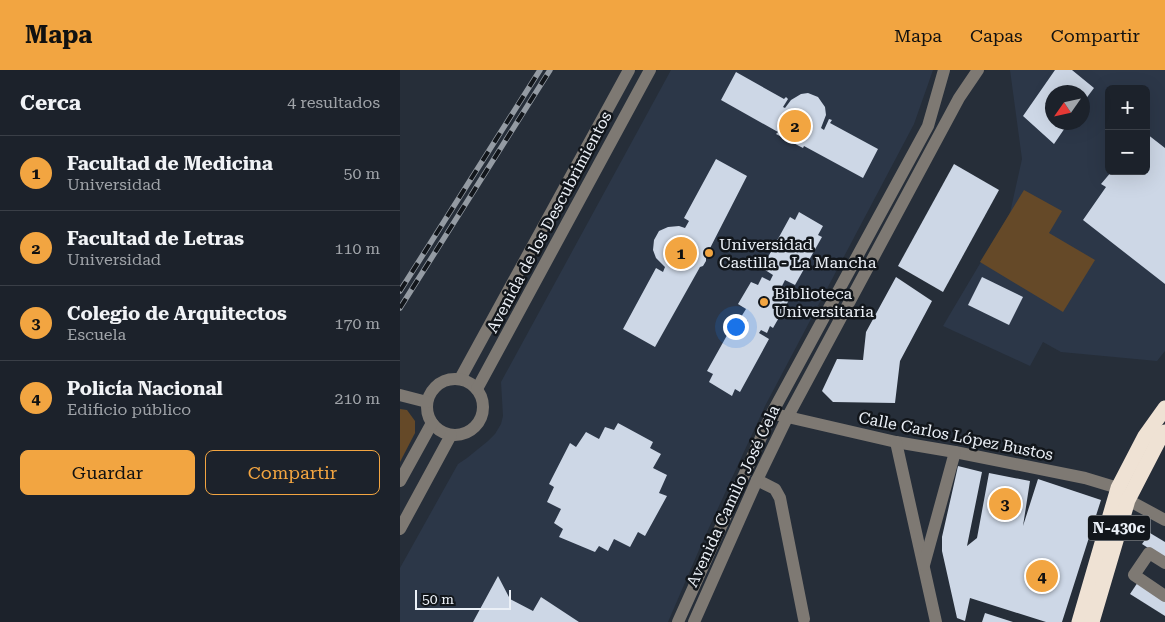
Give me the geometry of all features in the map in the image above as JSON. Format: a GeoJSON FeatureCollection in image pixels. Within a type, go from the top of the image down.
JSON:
{"type":"FeatureCollection","features":[{"type":"Feature","properties":{"kind":"highway","name":"N-430c"},"geometry":{"type":"LineString","coordinates":[[1090,621],[1123,494],[1144,436],[1165,408]]}},
{"type":"Feature","properties":{"kind":"highway","name":"N-430c"},"geometry":{"type":"LineString","coordinates":[[1123,494],[1163,436]]}},
{"type":"Feature","properties":{"kind":"street","name":"Avenida de los Descubrimientos"},"geometry":{"type":"LineString","coordinates":[[460,379],[629,70]]}},
{"type":"Feature","properties":{"kind":"street","name":"Avenida de los Descubrimientos"},"geometry":{"type":"LineString","coordinates":[[477,389],[650,70]]}},
{"type":"Feature","properties":{"kind":"street","name":"Avenida Camilo José Cela"},"geometry":{"type":"LineString","coordinates":[[678,622],[772,413],[928,126],[944,70]]}},
{"type":"Feature","properties":{"kind":"street","name":"Avenida Camilo José Cela"},"geometry":{"type":"LineString","coordinates":[[694,622],[757,480],[787,418],[959,98],[978,70]]}},
{"type":"Feature","properties":{"kind":"street"},"geometry":{"type":"LineString","coordinates":[[460,379],[477,389],[482,398],[483,412],[480,421],[474,429],[462,434],[451,435],[439,430],[432,423],[427,411],[428,402],[432,392],[444,381],[460,379]]}},
{"type":"Feature","properties":{"kind":"street"},"geometry":{"type":"LineString","coordinates":[[400,395],[428,402]]}},
{"type":"Feature","properties":{"kind":"street","name":"Calle Carlos López Bustos"},"geometry":{"type":"LineString","coordinates":[[772,413],[896,442],[1085,478],[1123,494],[1165,520]]}},
{"type":"Feature","properties":{"kind":"street"},"geometry":{"type":"LineString","coordinates":[[400,481],[432,423]]}},
{"type":"Feature","properties":{"kind":"street"},"geometry":{"type":"LineString","coordinates":[[400,529],[451,435]]}},
{"type":"Feature","properties":{"kind":"street"},"geometry":{"type":"LineString","coordinates":[[1144,436],[1163,436]]}},
{"type":"Feature","properties":{"kind":"street"},"geometry":{"type":"LineString","coordinates":[[896,442],[936,622]]}},
{"type":"Feature","properties":{"kind":"street"},"geometry":{"type":"LineString","coordinates":[[923,568],[955,452]]}},
{"type":"Feature","properties":{"kind":"street"},"geometry":{"type":"LineString","coordinates":[[757,480],[775,490],[780,498],[804,618]]}},
{"type":"Feature","properties":{"kind":"street"},"geometry":{"type":"LineString","coordinates":[[1165,563],[1149,553],[1134,576],[1165,596]]}},
{"type":"Feature","properties":{"kind":"shaded area","name":"Universidad Castilla - La Mancha"},"geometry":{"type":"Polygon","coordinates":[[[671,70],[933,70],[914,124],[765,406],[668,622],[400,622],[400,568],[458,464],[488,441],[501,424],[503,416],[501,382],[671,70]]]}},
{"type":"Feature","properties":{"kind":"shaded area"},"geometry":{"type":"Polygon","coordinates":[[[1010,70],[1165,70],[1165,351],[1157,361],[1061,352],[1043,342],[1030,366],[943,326],[1010,213],[1022,159],[1010,70]]]}},
{"type":"Feature","properties":{"kind":"shaded area"},"geometry":{"type":"Polygon","coordinates":[[[1024,190],[1062,211],[1049,233],[1095,260],[1063,312],[980,262],[1024,190]]]}},
{"type":"Feature","properties":{"kind":"shaded area"},"geometry":{"type":"Polygon","coordinates":[[[400,409],[407,410],[415,421],[415,433],[400,462],[400,409]]]}},
{"type":"Feature","properties":{"kind":"building"},"geometry":{"type":"Polygon","coordinates":[[[1055,70],[1072,70],[1094,88],[1090,93],[1090,85],[1045,85],[1045,130],[1064,130],[1054,144],[1023,116],[1055,70]]]}},
{"type":"Feature","properties":{"kind":"building"},"geometry":{"type":"Polygon","coordinates":[[[736,72],[784,99],[786,97],[788,99],[783,107],[785,108],[791,100],[801,94],[808,93],[818,97],[825,107],[826,115],[821,128],[824,130],[829,119],[832,120],[830,123],[878,149],[863,178],[804,146],[803,148],[776,134],[778,132],[721,100],[736,72]]]}},
{"type":"Feature","properties":{"kind":"building"},"geometry":{"type":"Polygon","coordinates":[[[1150,136],[1165,148],[1165,284],[1083,220],[1106,187],[1101,184],[1109,175],[1150,175],[1150,136]]]}},
{"type":"Feature","properties":{"kind":"building"},"geometry":{"type":"Polygon","coordinates":[[[716,159],[747,176],[706,256],[706,261],[700,267],[655,347],[623,329],[656,268],[663,272],[665,267],[656,258],[653,250],[654,240],[659,231],[668,227],[679,226],[685,228],[689,221],[684,218],[716,159]]]}},
{"type":"Feature","properties":{"kind":"building"},"geometry":{"type":"Polygon","coordinates":[[[954,164],[999,190],[943,292],[898,266],[954,164]]]}},
{"type":"Feature","properties":{"kind":"building","name":"Biblioteca Universitaria"},"geometry":{"type":"Polygon","coordinates":[[[799,212],[823,226],[818,235],[822,237],[795,285],[785,280],[781,288],[787,291],[784,297],[789,300],[773,328],[770,326],[767,333],[761,330],[759,333],[769,339],[740,392],[735,389],[732,396],[709,382],[713,374],[707,371],[735,321],[745,327],[748,321],[741,317],[746,309],[738,304],[751,282],[758,285],[762,277],[770,281],[773,275],[762,268],[790,217],[795,220],[799,212]]]}},
{"type":"Feature","properties":{"kind":"building"},"geometry":{"type":"Polygon","coordinates":[[[896,277],[932,301],[900,361],[895,403],[833,402],[822,391],[837,359],[863,360],[866,332],[896,277]]]}},
{"type":"Feature","properties":{"kind":"building"},"geometry":{"type":"Polygon","coordinates":[[[982,277],[1023,297],[1009,325],[968,305],[982,277]]]}},
{"type":"Feature","properties":{"kind":"building"},"geometry":{"type":"Polygon","coordinates":[[[618,423],[653,442],[650,448],[661,454],[653,468],[667,475],[659,493],[667,496],[645,536],[638,532],[630,547],[614,539],[608,551],[599,546],[595,552],[559,537],[563,529],[554,523],[561,509],[547,502],[554,487],[549,484],[570,443],[576,447],[586,432],[599,439],[605,427],[614,430],[618,423]]]}},
{"type":"Feature","properties":{"kind":"building"},"geometry":{"type":"Polygon","coordinates":[[[958,466],[982,472],[967,546],[977,538],[989,473],[1030,481],[1023,526],[1038,479],[1101,500],[1062,622],[1046,622],[970,598],[965,621],[957,618],[942,551],[942,537],[958,466]]]}},
{"type":"Feature","properties":{"kind":"building"},"geometry":{"type":"Polygon","coordinates":[[[1150,533],[1165,542],[1165,559],[1142,544],[1150,533]]]}},
{"type":"Feature","properties":{"kind":"building"},"geometry":{"type":"Polygon","coordinates":[[[498,576],[510,599],[533,611],[541,597],[579,622],[473,622],[498,576]]]}},
{"type":"Feature","properties":{"kind":"building"},"geometry":{"type":"Polygon","coordinates":[[[1138,582],[1165,599],[1165,616],[1130,594],[1138,582]]]}},
{"type":"Feature","properties":{"kind":"building"},"geometry":{"type":"Polygon","coordinates":[[[985,613],[1013,622],[982,622],[985,613]]]}},
{"type":"Feature","properties":{"kind":"railway"},"geometry":{"type":"LineString","coordinates":[[400,291],[540,70]]}},
{"type":"Feature","properties":{"kind":"railway"},"geometry":{"type":"LineString","coordinates":[[400,308],[550,70]]}},
{"type":"Feature","properties":{"kind":"place","name":"Facultad de Letras"},"geometry":{"type":"Point","coordinates":[795,126]}},
{"type":"Feature","properties":{"kind":"place","name":"Facultad de Medicina"},"geometry":{"type":"Point","coordinates":[681,253]}},
{"type":"Feature","properties":{"kind":"place","name":"Universidad Castilla - La Mancha"},"geometry":{"type":"Point","coordinates":[709,253]}},
{"type":"Feature","properties":{"kind":"place","name":"Biblioteca Universitaria"},"geometry":{"type":"Point","coordinates":[764,302]}},
{"type":"Feature","properties":{"kind":"place","name":"Colegio de Arquitectos"},"geometry":{"type":"Point","coordinates":[1005,504]}},
{"type":"Feature","properties":{"kind":"place","name":"Policía Nacional"},"geometry":{"type":"Point","coordinates":[1042,576]}}]}
